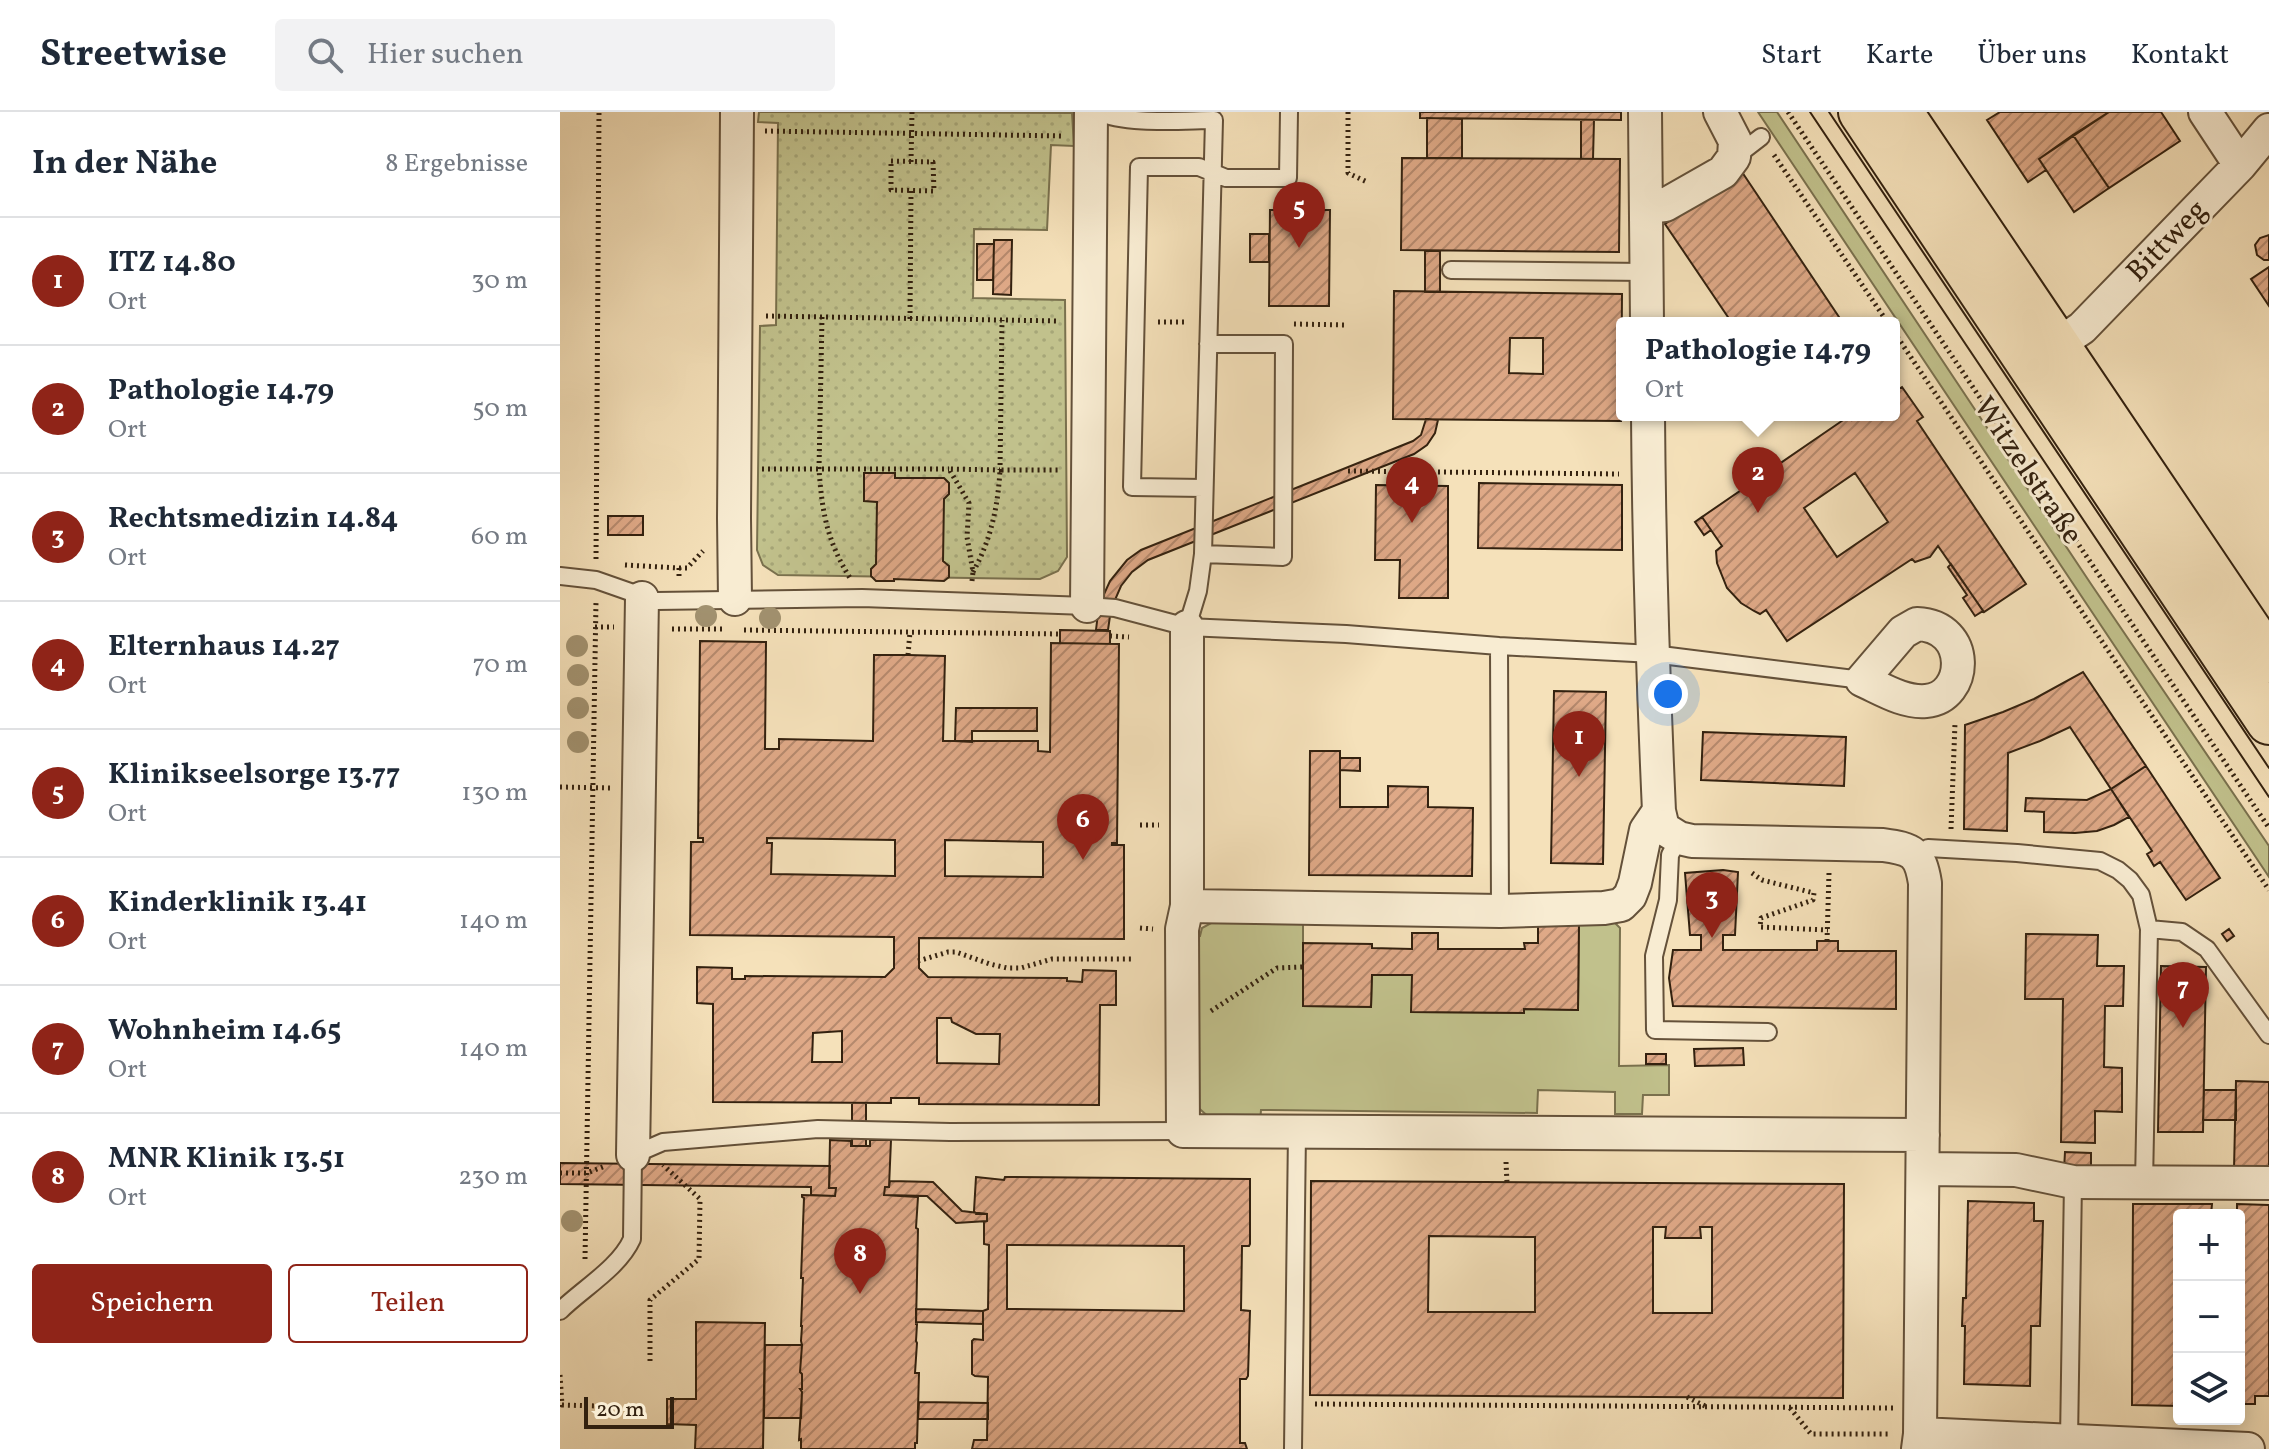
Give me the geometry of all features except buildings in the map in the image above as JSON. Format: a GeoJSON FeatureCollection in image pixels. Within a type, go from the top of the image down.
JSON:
{"type":"FeatureCollection","features":[{"type":"Feature","properties":{"kind":"main road","name":"Witzelstraße"},"geometry":{"type":"LineString","coordinates":[[1861,112],[2269,722]]}},
{"type":"Feature","properties":{"kind":"main road"},"geometry":{"type":"LineString","coordinates":[[1900,112],[2269,660]]}},
{"type":"Feature","properties":{"kind":"street"},"geometry":{"type":"LineString","coordinates":[[1645,112],[1647,317]]}},
{"type":"Feature","properties":{"kind":"street"},"geometry":{"type":"LineString","coordinates":[[1646,207],[1665,205],[1723,172],[1734,157],[1735,141],[1720,112]]}},
{"type":"Feature","properties":{"kind":"street"},"geometry":{"type":"LineString","coordinates":[[2205,112],[2240,165]]}},
{"type":"Feature","properties":{"kind":"street"},"geometry":{"type":"LineString","coordinates":[[1087,606],[1094,120]]}},
{"type":"Feature","properties":{"kind":"street"},"geometry":{"type":"LineString","coordinates":[[735,599],[737,121]]}},
{"type":"Feature","properties":{"kind":"street","name":"Bittweg"},"geometry":{"type":"LineString","coordinates":[[2057,345],[2082,328],[2240,165],[2269,130]]}},
{"type":"Feature","properties":{"kind":"street"},"geometry":{"type":"LineString","coordinates":[[1648,421],[1653,654],[1659,811],[1663,828],[1679,838],[1730,842],[1883,845],[1911,851],[1918,858],[1925,883],[1919,1430],[2135,1446],[2248,1449]]}},
{"type":"Feature","properties":{"kind":"street"},"geometry":{"type":"LineString","coordinates":[[633,1155],[642,613]]}},
{"type":"Feature","properties":{"kind":"street"},"geometry":{"type":"LineString","coordinates":[[1187,627],[1187,906],[1182,929],[1183,1131],[1923,1135]]}},
{"type":"Feature","properties":{"kind":"street"},"geometry":{"type":"LineString","coordinates":[[1187,906],[1500,911],[1621,905],[1630,896],[1646,830],[1659,811]]}},
{"type":"Feature","properties":{"kind":"street"},"geometry":{"type":"LineString","coordinates":[[1923,1169],[2016,1170],[2073,1182],[2269,1183]]}},
{"type":"Feature","properties":{"kind":"lane"},"geometry":{"type":"LineString","coordinates":[[1204,488],[1132,487],[1139,167],[1199,167],[1226,178],[1288,178],[1289,112]]}},
{"type":"Feature","properties":{"kind":"lane"},"geometry":{"type":"LineString","coordinates":[[1094,120],[1108,117],[1214,120],[1203,554],[1198,591],[1187,627]]}},
{"type":"Feature","properties":{"kind":"lane"},"geometry":{"type":"LineString","coordinates":[[1734,157],[1761,137]]}},
{"type":"Feature","properties":{"kind":"lane"},"geometry":{"type":"LineString","coordinates":[[1451,270],[1647,272]]}},
{"type":"Feature","properties":{"kind":"lane"},"geometry":{"type":"LineString","coordinates":[[1203,554],[1283,557],[1284,344],[1208,344]]}},
{"type":"Feature","properties":{"kind":"lane"},"geometry":{"type":"LineString","coordinates":[[560,576],[596,580],[642,613],[656,601],[735,599],[862,598],[1087,606],[1115,608],[1187,627],[1653,654],[1862,680]]}},
{"type":"Feature","properties":{"kind":"lane"},"geometry":{"type":"LineString","coordinates":[[1499,646],[1500,911]]}},
{"type":"Feature","properties":{"kind":"lane"},"geometry":{"type":"LineString","coordinates":[[1679,838],[1670,855],[1668,900],[1654,956],[1655,1030],[1768,1032]]}},
{"type":"Feature","properties":{"kind":"lane"},"geometry":{"type":"LineString","coordinates":[[1918,858],[1928,848],[2100,861],[2118,870],[2141,895],[2149,929],[2144,1183]]}},
{"type":"Feature","properties":{"kind":"lane"},"geometry":{"type":"LineString","coordinates":[[2149,929],[2182,932],[2207,949],[2269,1035]]}},
{"type":"Feature","properties":{"kind":"lane"},"geometry":{"type":"LineString","coordinates":[[560,1311],[628,1248],[632,1239],[633,1155],[663,1142],[818,1129],[1183,1131]]}},
{"type":"Feature","properties":{"kind":"lane"},"geometry":{"type":"LineString","coordinates":[[1293,1449],[1297,1132]]}},
{"type":"Feature","properties":{"kind":"lane"},"geometry":{"type":"LineString","coordinates":[[2069,1440],[2073,1182]]}},
{"type":"Feature","properties":{"kind":"path"},"geometry":{"type":"LineString","coordinates":[[585,1288],[596,580],[599,112]]}},
{"type":"Feature","properties":{"kind":"path"},"geometry":{"type":"LineString","coordinates":[[911,162],[912,112]]}},
{"type":"Feature","properties":{"kind":"path"},"geometry":{"type":"LineString","coordinates":[[1348,112],[1348,173],[1367,182]]}},
{"type":"Feature","properties":{"kind":"path","name":"Witzelstraße"},"geometry":{"type":"LineString","coordinates":[[1788,112],[2269,828]]}},
{"type":"Feature","properties":{"kind":"path"},"geometry":{"type":"LineString","coordinates":[[737,121],[912,134],[1094,120]]}},
{"type":"Feature","properties":{"kind":"path"},"geometry":{"type":"LineString","coordinates":[[1761,137],[1884,317]]}},
{"type":"Feature","properties":{"kind":"path"},"geometry":{"type":"LineString","coordinates":[[891,161],[933,162],[934,191],[911,191],[891,190],[891,161]]}},
{"type":"Feature","properties":{"kind":"path"},"geometry":{"type":"LineString","coordinates":[[910,319],[911,191]]}},
{"type":"Feature","properties":{"kind":"path"},"geometry":{"type":"LineString","coordinates":[[737,315],[1090,322]]}},
{"type":"Feature","properties":{"kind":"path"},"geometry":{"type":"LineString","coordinates":[[822,317],[819,469],[823,517],[847,574],[862,598]]}},
{"type":"Feature","properties":{"kind":"path"},"geometry":{"type":"LineString","coordinates":[[973,572],[984,553],[994,518],[1000,470],[1002,320]]}},
{"type":"Feature","properties":{"kind":"path"},"geometry":{"type":"LineString","coordinates":[[1900,341],[2269,890]]}},
{"type":"Feature","properties":{"kind":"path"},"geometry":{"type":"LineString","coordinates":[[769,469],[1058,470]]}},
{"type":"Feature","properties":{"kind":"path"},"geometry":{"type":"LineString","coordinates":[[949,469],[969,503],[967,537],[973,572],[970,602]]}},
{"type":"Feature","properties":{"kind":"path"},"geometry":{"type":"LineString","coordinates":[[1348,471],[1648,475]]}},
{"type":"Feature","properties":{"kind":"path"},"geometry":{"type":"LineString","coordinates":[[595,627],[642,613],[910,632],[1060,634]]}},
{"type":"Feature","properties":{"kind":"path"},"geometry":{"type":"LineString","coordinates":[[908,655],[910,632]]}},
{"type":"Feature","properties":{"kind":"path"},"geometry":{"type":"LineString","coordinates":[[1950,850],[1956,719]]}},
{"type":"Feature","properties":{"kind":"path"},"geometry":{"type":"LineString","coordinates":[[560,787],[640,789]]}},
{"type":"Feature","properties":{"kind":"path"},"geometry":{"type":"LineString","coordinates":[[1730,842],[1736,862],[1762,880],[1814,895],[1829,895]]}},
{"type":"Feature","properties":{"kind":"path"},"geometry":{"type":"LineString","coordinates":[[1827,941],[1829,881]]}},
{"type":"Feature","properties":{"kind":"path"},"geometry":{"type":"LineString","coordinates":[[1814,895],[1813,900],[1761,918],[1760,927],[1828,930]]}},
{"type":"Feature","properties":{"kind":"path"},"geometry":{"type":"LineString","coordinates":[[918,961],[948,952],[1007,968],[1021,968],[1052,959],[1133,959]]}},
{"type":"Feature","properties":{"kind":"path"},"geometry":{"type":"LineString","coordinates":[[1183,1015],[1215,1010],[1277,968],[1303,967]]}},
{"type":"Feature","properties":{"kind":"path"},"geometry":{"type":"LineString","coordinates":[[560,1173],[587,1173],[633,1155],[666,1166],[700,1199],[699,1259],[650,1300],[650,1361]]}},
{"type":"Feature","properties":{"kind":"path"},"geometry":{"type":"LineString","coordinates":[[560,1375],[562,1405],[598,1406]]}},
{"type":"Feature","properties":{"kind":"path"},"geometry":{"type":"LineString","coordinates":[[1687,1397],[1706,1407]]}},
{"type":"Feature","properties":{"kind":"path"},"geometry":{"type":"LineString","coordinates":[[1294,1404],[1790,1407],[1919,1430]]}},
{"type":"Feature","properties":{"kind":"path"},"geometry":{"type":"LineString","coordinates":[[1790,1407],[1811,1434],[1919,1430]]}},
{"type":"Feature","properties":{"kind":"green space"},"geometry":{"type":"Polygon","coordinates":[[[759,112],[1072,113],[1074,146],[1051,145],[1047,230],[974,229],[973,298],[1065,300],[1067,557],[1058,571],[1040,579],[778,575],[763,565],[757,550],[760,326],[776,325],[778,123],[758,122],[759,112]]]}},
{"type":"Feature","properties":{"kind":"green space"},"geometry":{"type":"Polygon","coordinates":[[[1758,112],[1777,112],[2269,846],[2269,877],[1900,325],[1900,317],[1895,317],[1758,112]]]}},
{"type":"Feature","properties":{"kind":"green space"},"geometry":{"type":"Polygon","coordinates":[[[1213,922],[1303,922],[1303,1006],[1371,1007],[1372,975],[1412,975],[1412,1012],[1523,1013],[1524,1009],[1578,1010],[1579,923],[1614,922],[1620,928],[1619,1066],[1669,1065],[1669,1095],[1643,1095],[1642,1114],[1615,1114],[1615,1092],[1538,1090],[1537,1113],[1261,1110],[1260,1123],[1211,1119],[1193,1103],[1192,937],[1200,936],[1202,928],[1213,922]]]}},
{"type":"Feature","properties":{"kind":"tram line"},"geometry":{"type":"LineString","coordinates":[[1810,112],[2269,797]]}},
{"type":"Feature","properties":{"kind":"tram line"},"geometry":{"type":"LineString","coordinates":[[1829,112],[2269,768]]}},
{"type":"Feature","properties":{"kind":"place","name":"Klinikseelsorge 13.77"},"geometry":{"type":"Point","coordinates":[1299,248]}},
{"type":"Feature","properties":{"kind":"place","name":"Pathologie 14.79"},"geometry":{"type":"Point","coordinates":[1758,513]}},
{"type":"Feature","properties":{"kind":"place","name":"Elternhaus 14.27"},"geometry":{"type":"Point","coordinates":[1412,523]}},
{"type":"Feature","properties":{"kind":"place","name":"ITZ 14.80"},"geometry":{"type":"Point","coordinates":[1579,777]}},
{"type":"Feature","properties":{"kind":"place","name":"Kinderklinik 13.41"},"geometry":{"type":"Point","coordinates":[1083,860]}},
{"type":"Feature","properties":{"kind":"place","name":"Rechtsmedizin 14.84"},"geometry":{"type":"Point","coordinates":[1712,938]}},
{"type":"Feature","properties":{"kind":"place","name":"Wohnheim 14.65"},"geometry":{"type":"Point","coordinates":[2183,1028]}},
{"type":"Feature","properties":{"kind":"place","name":"MNR Klinik 13.51"},"geometry":{"type":"Point","coordinates":[860,1294]}}]}
